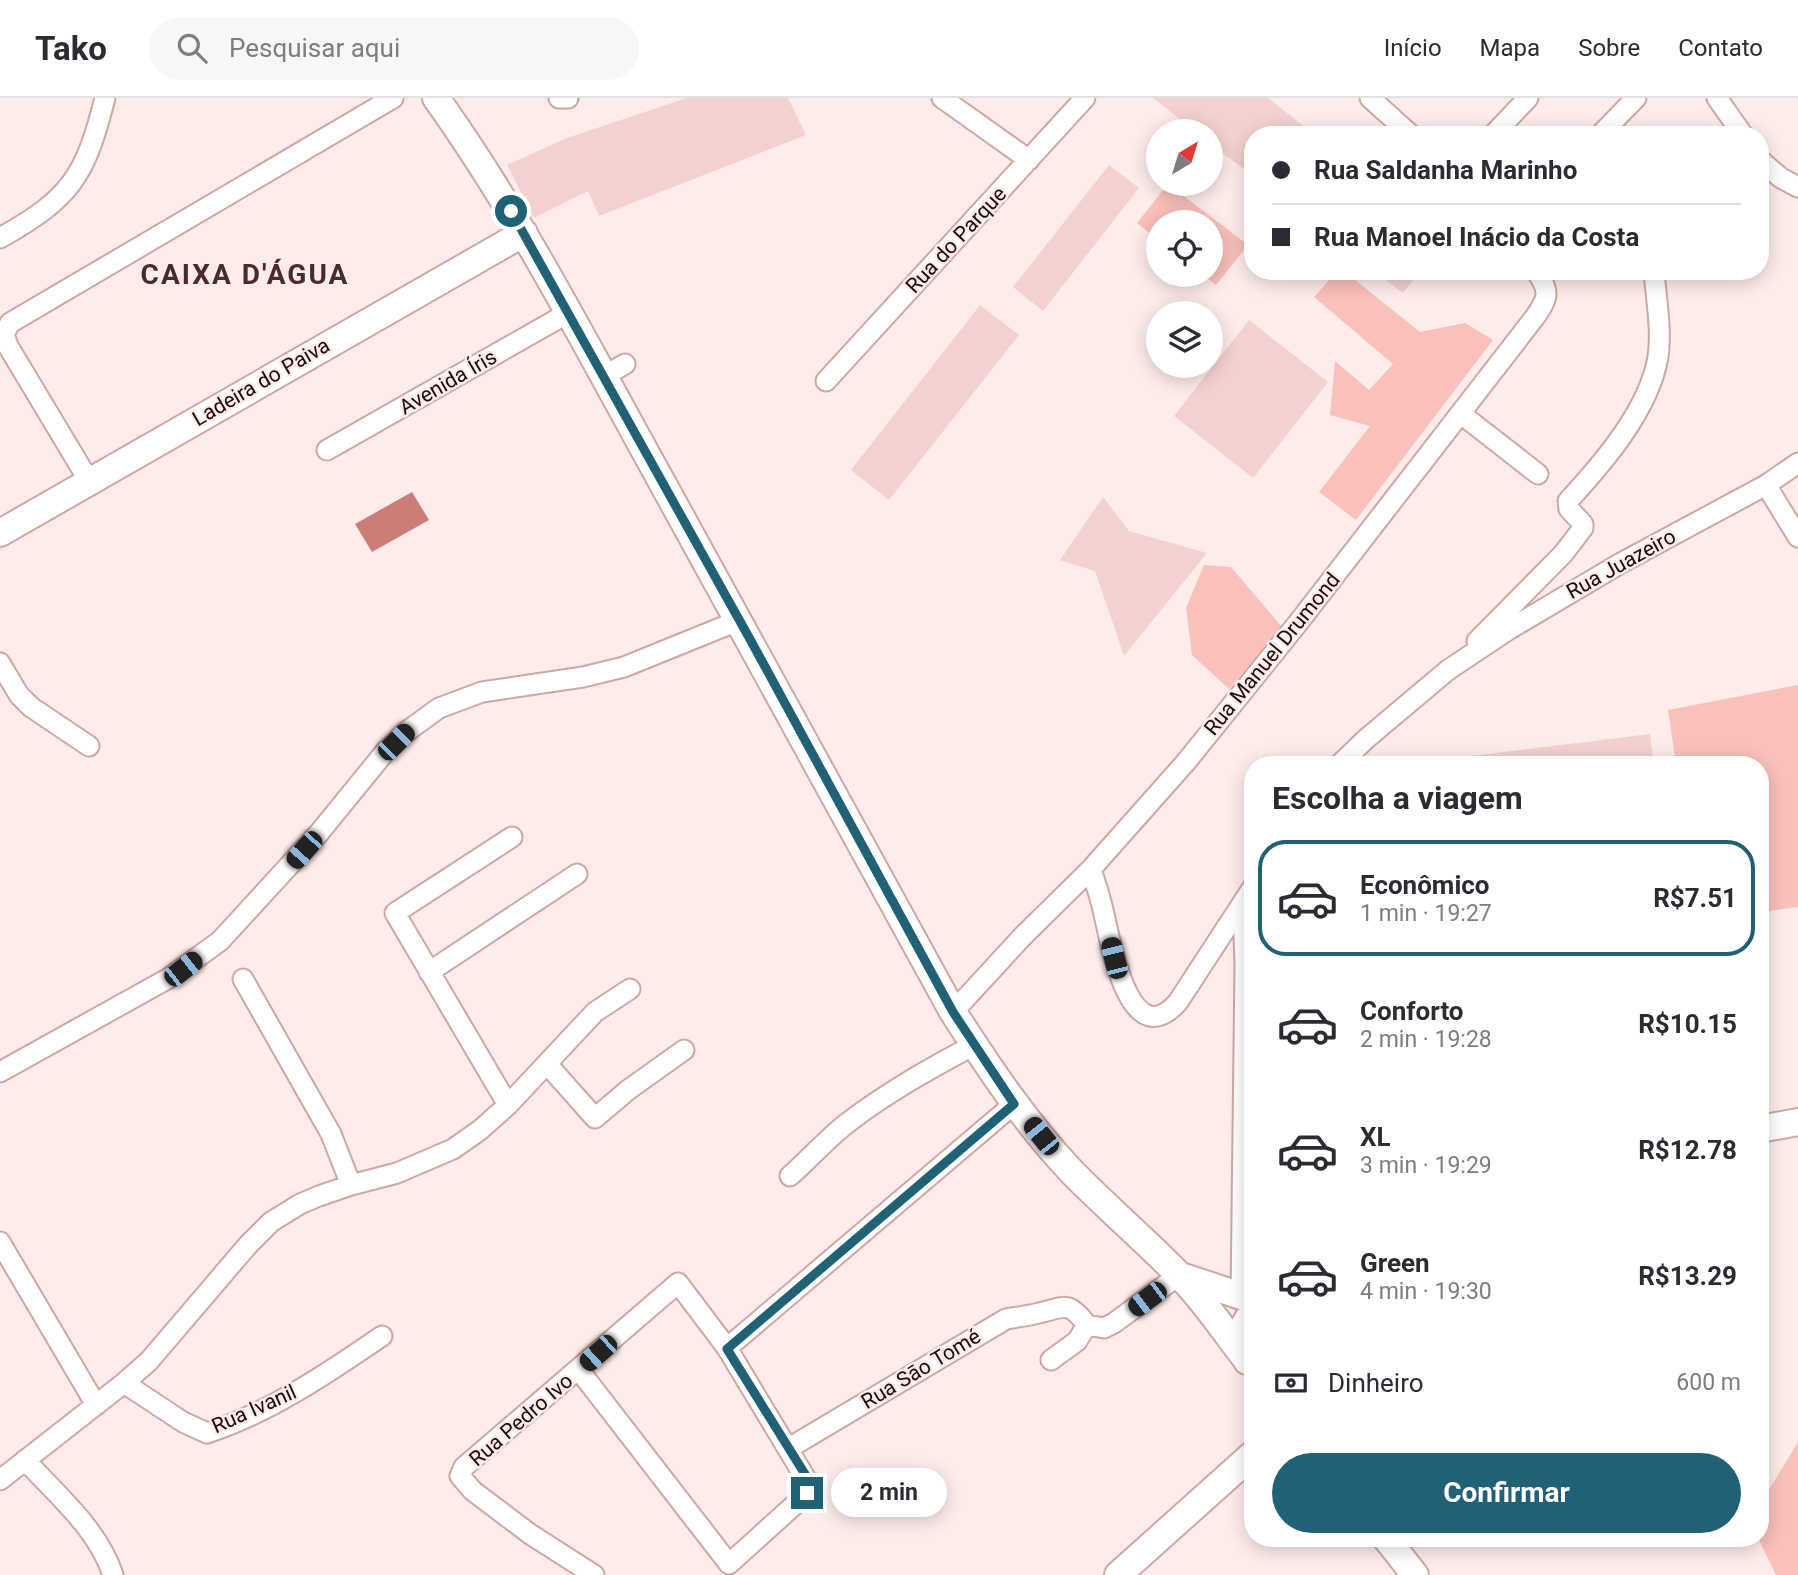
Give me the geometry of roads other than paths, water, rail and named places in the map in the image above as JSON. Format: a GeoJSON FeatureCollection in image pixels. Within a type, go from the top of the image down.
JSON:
{"type":"FeatureCollection","features":[{"type":"Feature","properties":{"kind":"main road"},"geometry":{"type":"LineString","coordinates":[[436,98],[485,169],[568,313],[614,370],[740,620],[953,1012],[974,1045],[1014,1104],[1070,1170],[1244,1358]]}},
{"type":"Feature","properties":{"kind":"main road","name":"Ladeira do Paiva"},"geometry":{"type":"LineString","coordinates":[[0,533],[524,233]]}},
{"type":"Feature","properties":{"kind":"main road"},"geometry":{"type":"LineString","coordinates":[[1769,1127],[1798,1122]]}},
{"type":"Feature","properties":{"kind":"main road"},"geometry":{"type":"LineString","coordinates":[[1171,1281],[1244,1303]]}},
{"type":"Feature","properties":{"kind":"main road"},"geometry":{"type":"LineString","coordinates":[[1244,1322],[1241,1337],[1244,1345]]}},
{"type":"Feature","properties":{"kind":"main road"},"geometry":{"type":"LineString","coordinates":[[1118,1575],[1244,1462]]}},
{"type":"Feature","properties":{"kind":"main road"},"geometry":{"type":"LineString","coordinates":[[1393,1547],[1415,1575]]}},
{"type":"Feature","properties":{"kind":"street"},"geometry":{"type":"LineString","coordinates":[[0,238],[46,209],[70,186],[86,161],[105,98]]}},
{"type":"Feature","properties":{"kind":"street"},"geometry":{"type":"LineString","coordinates":[[89,481],[8,346],[4,334],[10,323],[393,98]]}},
{"type":"Feature","properties":{"kind":"street"},"geometry":{"type":"LineString","coordinates":[[559,98],[568,98]]}},
{"type":"Feature","properties":{"kind":"street"},"geometry":{"type":"LineString","coordinates":[[942,98],[1029,160]]}},
{"type":"Feature","properties":{"kind":"street","name":"Rua do Parque"},"geometry":{"type":"LineString","coordinates":[[826,381],[1085,98]]}},
{"type":"Feature","properties":{"kind":"street"},"geometry":{"type":"LineString","coordinates":[[1370,98],[1401,126]]}},
{"type":"Feature","properties":{"kind":"street"},"geometry":{"type":"LineString","coordinates":[[1502,126],[1528,98]]}},
{"type":"Feature","properties":{"kind":"street"},"geometry":{"type":"LineString","coordinates":[[1609,126],[1636,98]]}},
{"type":"Feature","properties":{"kind":"street"},"geometry":{"type":"LineString","coordinates":[[1717,98],[1737,126]]}},
{"type":"Feature","properties":{"kind":"street"},"geometry":{"type":"LineString","coordinates":[[1769,168],[1798,187]]}},
{"type":"Feature","properties":{"kind":"street","name":"Rua Manuel Drumond"},"geometry":{"type":"LineString","coordinates":[[953,1012],[1023,936],[1091,869],[1149,805],[1246,689],[1544,304],[1546,286],[1542,280]]}},
{"type":"Feature","properties":{"kind":"street","name":"Rua Juazeiro"},"geometry":{"type":"LineString","coordinates":[[1348,756],[1448,670],[1563,554],[1583,528],[1581,520],[1567,505],[1568,501],[1615,445],[1651,385],[1659,336],[1655,280]]}},
{"type":"Feature","properties":{"kind":"street","name":"Avenida Íris"},"geometry":{"type":"LineString","coordinates":[[327,450],[568,313]]}},
{"type":"Feature","properties":{"kind":"street"},"geometry":{"type":"LineString","coordinates":[[1461,414],[1538,474]]}},
{"type":"Feature","properties":{"kind":"street","name":"Rua Juazeiro"},"geometry":{"type":"LineString","coordinates":[[1448,670],[1620,563],[1766,485],[1798,463]]}},
{"type":"Feature","properties":{"kind":"street"},"geometry":{"type":"LineString","coordinates":[[1766,485],[1798,537]]}},
{"type":"Feature","properties":{"kind":"street"},"geometry":{"type":"LineString","coordinates":[[0,1072],[169,978],[220,941],[311,841],[385,752],[406,732],[439,708],[482,692],[583,677],[624,667],[740,620]]}},
{"type":"Feature","properties":{"kind":"street"},"geometry":{"type":"LineString","coordinates":[[0,663],[19,695],[30,707],[89,746]]}},
{"type":"Feature","properties":{"kind":"street"},"geometry":{"type":"LineString","coordinates":[[508,1105],[395,913],[512,837]]}},
{"type":"Feature","properties":{"kind":"street"},"geometry":{"type":"LineString","coordinates":[[1091,869],[1123,987],[1136,1006],[1149,1015],[1164,1015],[1178,1002],[1244,901]]}},
{"type":"Feature","properties":{"kind":"street"},"geometry":{"type":"LineString","coordinates":[[429,972],[576,874]]}},
{"type":"Feature","properties":{"kind":"street"},"geometry":{"type":"LineString","coordinates":[[243,979],[331,1134],[351,1185]]}},
{"type":"Feature","properties":{"kind":"street"},"geometry":{"type":"LineString","coordinates":[[0,1480],[151,1359],[248,1245],[271,1222],[300,1203],[351,1185],[397,1173],[453,1149],[481,1130],[508,1105],[595,1012],[629,989]]}},
{"type":"Feature","properties":{"kind":"street"},"geometry":{"type":"LineString","coordinates":[[790,1176],[843,1126],[911,1079],[974,1045]]}},
{"type":"Feature","properties":{"kind":"street"},"geometry":{"type":"LineString","coordinates":[[547,1064],[595,1118],[628,1090],[684,1050]]}},
{"type":"Feature","properties":{"kind":"street"},"geometry":{"type":"LineString","coordinates":[[579,1370],[729,1564],[807,1493],[808,1479],[727,1349],[1014,1104]]}},
{"type":"Feature","properties":{"kind":"street"},"geometry":{"type":"LineString","coordinates":[[0,1242],[96,1405]]}},
{"type":"Feature","properties":{"kind":"street"},"geometry":{"type":"LineString","coordinates":[[1051,1360],[1077,1341],[1087,1325],[1104,1328],[1114,1324],[1171,1281]]}},
{"type":"Feature","properties":{"kind":"street","name":"Rua Pedro Ivo"},"geometry":{"type":"LineString","coordinates":[[594,1575],[530,1534],[473,1491],[460,1476],[464,1467],[678,1283],[727,1349]]}},
{"type":"Feature","properties":{"kind":"street","name":"Rua Sāo Tomé"},"geometry":{"type":"LineString","coordinates":[[789,1448],[1006,1319],[1038,1314],[1060,1306],[1070,1308],[1087,1325]]}},
{"type":"Feature","properties":{"kind":"street","name":"Rua Ivanil"},"geometry":{"type":"LineString","coordinates":[[124,1383],[184,1422],[207,1433],[269,1406],[382,1336]]}},
{"type":"Feature","properties":{"kind":"street"},"geometry":{"type":"LineString","coordinates":[[24,1460],[88,1528],[113,1575]]}},
{"type":"Feature","properties":{"kind":"district","name":"CAIXA D'ÁGUA"},"geometry":{"type":"Point","coordinates":[245,274]}}]}
